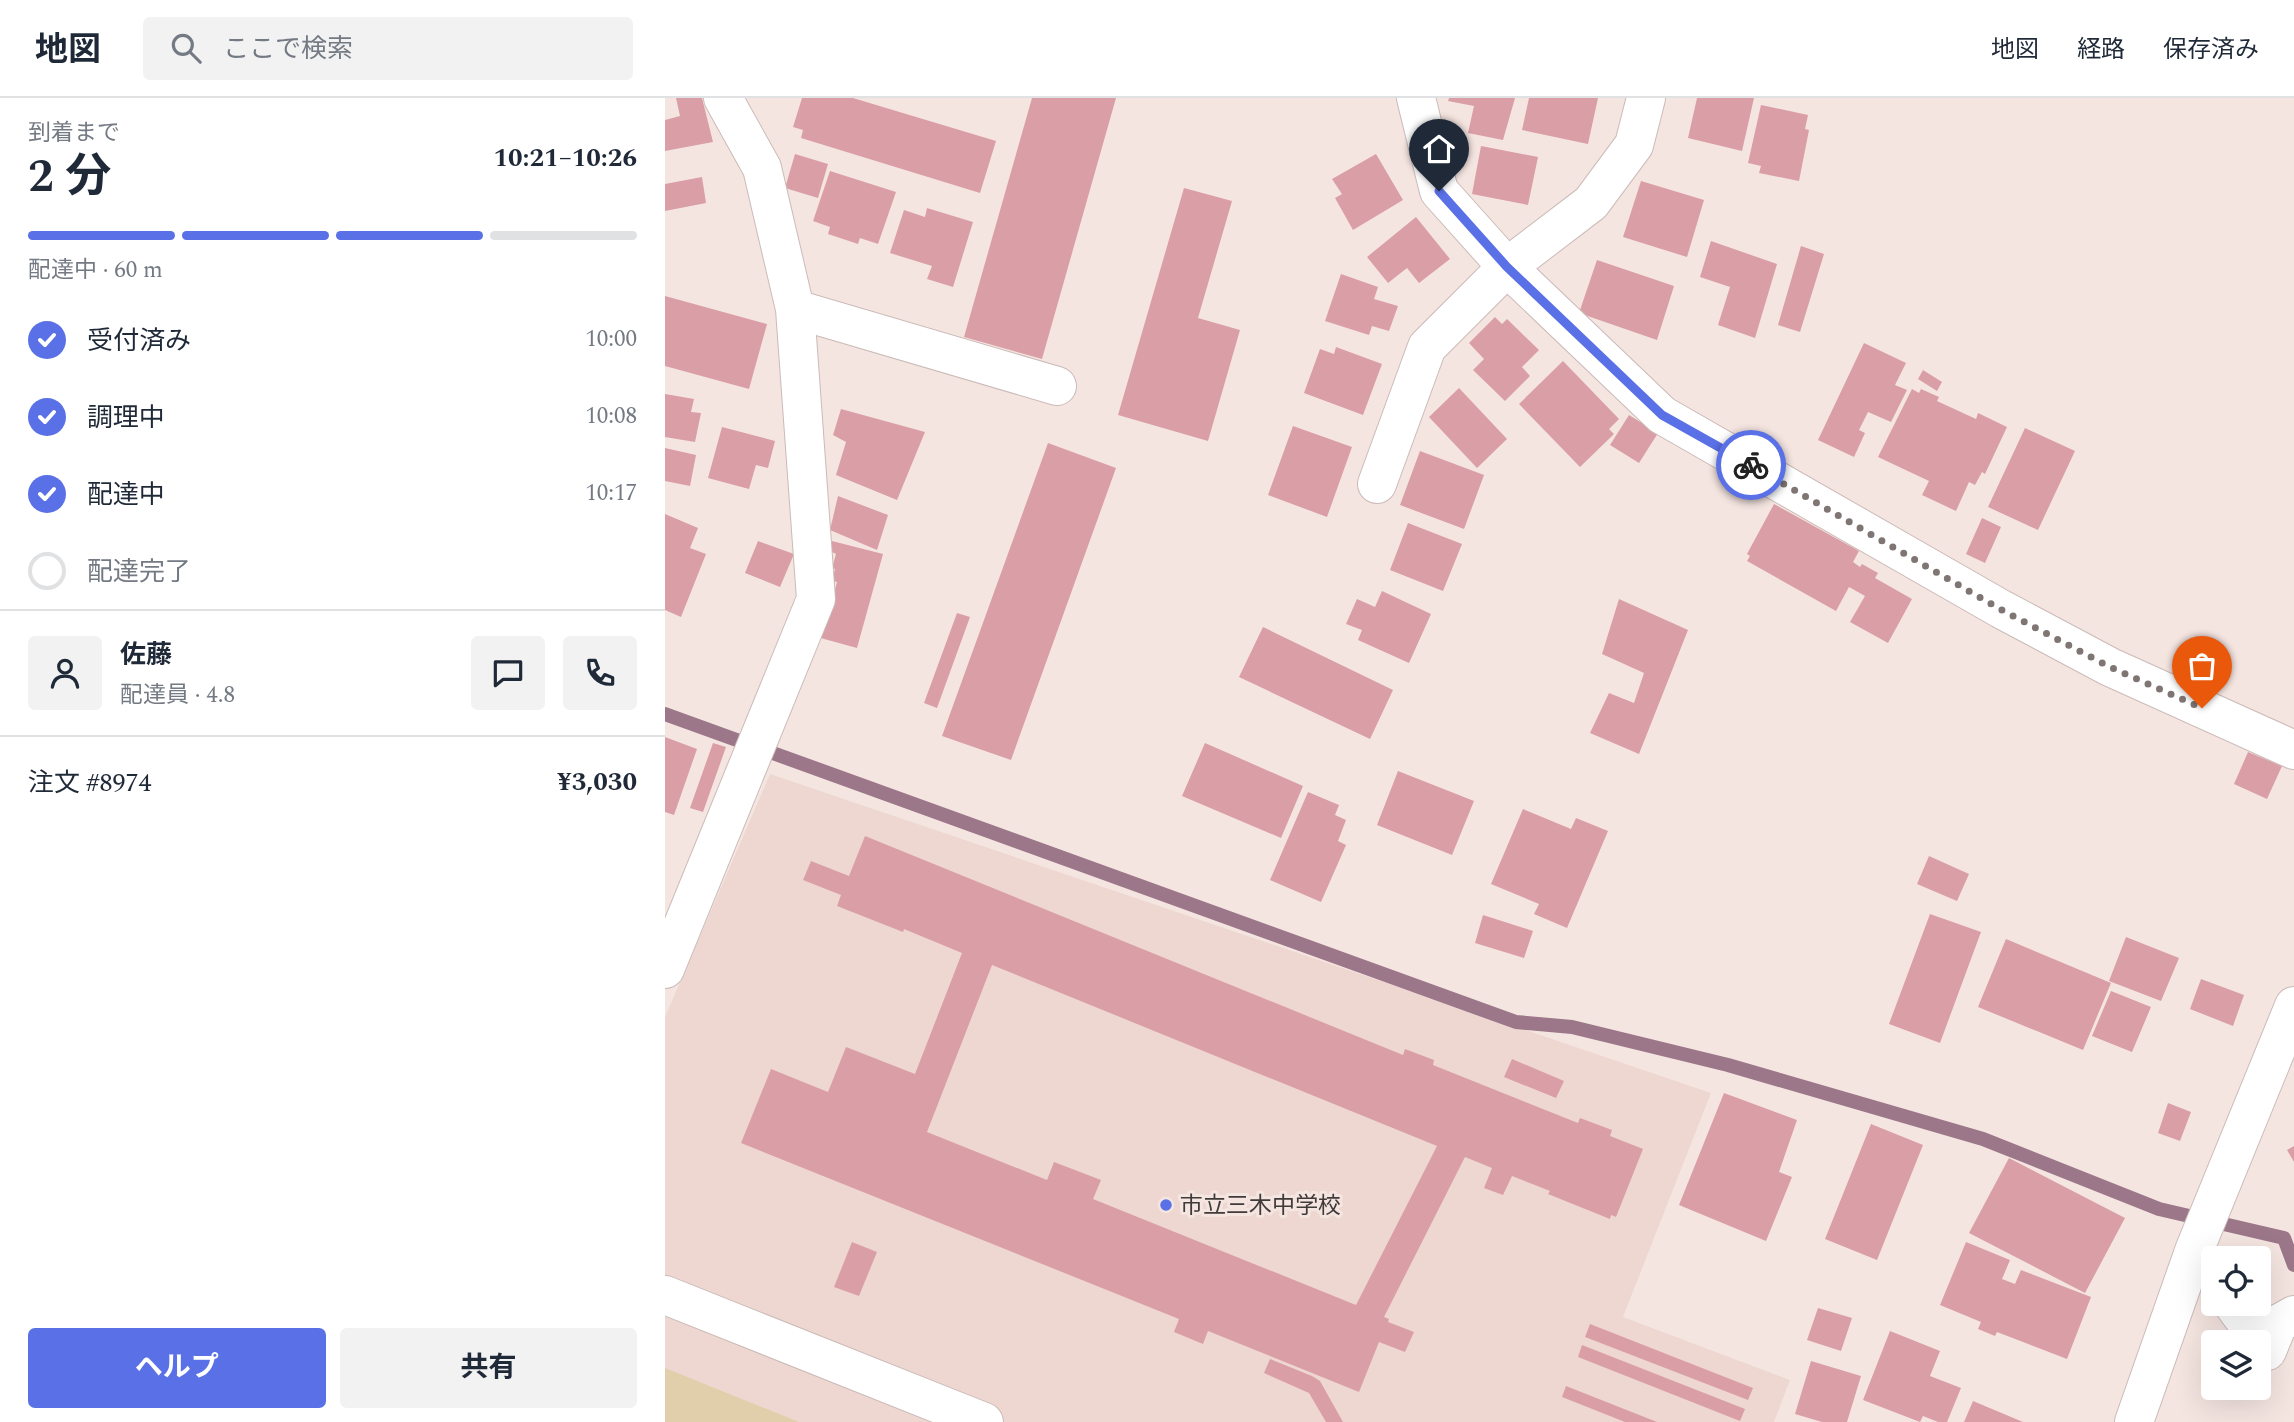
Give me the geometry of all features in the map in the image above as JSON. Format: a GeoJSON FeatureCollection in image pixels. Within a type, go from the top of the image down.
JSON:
{"type":"FeatureCollection","features":[{"type":"Feature","properties":{"kind":"street"},"geometry":{"type":"LineString","coordinates":[[665,969],[816,599],[795,309],[762,168],[723,98]]}},
{"type":"Feature","properties":{"kind":"street"},"geometry":{"type":"LineString","coordinates":[[1416,98],[1439,191],[1507,267],[1662,415],[2000,609],[2110,667],[2294,750]]}},
{"type":"Feature","properties":{"kind":"street"},"geometry":{"type":"LineString","coordinates":[[1377,484],[1427,347],[1507,267],[1591,203],[1634,145],[1646,98]]}},
{"type":"Feature","properties":{"kind":"street"},"geometry":{"type":"LineString","coordinates":[[795,309],[1057,386]]}},
{"type":"Feature","properties":{"kind":"street"},"geometry":{"type":"LineString","coordinates":[[2210,1246],[2294,1006]]}},
{"type":"Feature","properties":{"kind":"street"},"geometry":{"type":"LineString","coordinates":[[2134,1422],[2201,1271]]}},
{"type":"Feature","properties":{"kind":"street"},"geometry":{"type":"LineString","coordinates":[[665,1295],[983,1422]]}},
{"type":"Feature","properties":{"kind":"street"},"geometry":{"type":"LineString","coordinates":[[2242,1316],[2267,1350],[2289,1330]]}},
{"type":"Feature","properties":{"kind":"shaded area","name":"市立三木中学校"},"geometry":{"type":"Polygon","coordinates":[[[770,774],[1711,1093],[1623,1317],[1790,1380],[1774,1422],[665,1422],[665,1017],[770,774]]]}},
{"type":"Feature","properties":{"kind":"shaded area"},"geometry":{"type":"Polygon","coordinates":[[[665,1368],[799,1422],[665,1422],[665,1368]]]}},
{"type":"Feature","properties":{"kind":"building"},"geometry":{"type":"Polygon","coordinates":[[[676,98],[702,98],[713,142],[665,151],[665,120],[680,116],[676,98]]]}},
{"type":"Feature","properties":{"kind":"building"},"geometry":{"type":"Polygon","coordinates":[[[802,98],[853,98],[996,141],[980,193],[801,138],[803,130],[793,127],[802,98]]]}},
{"type":"Feature","properties":{"kind":"building"},"geometry":{"type":"Polygon","coordinates":[[[1032,98],[1116,98],[1042,359],[964,337],[1032,98]]]}},
{"type":"Feature","properties":{"kind":"building"},"geometry":{"type":"Polygon","coordinates":[[[1449,98],[1515,98],[1503,140],[1468,133],[1474,106],[1448,101],[1449,98]]]}},
{"type":"Feature","properties":{"kind":"building"},"geometry":{"type":"Polygon","coordinates":[[[1529,98],[1598,98],[1588,144],[1522,130],[1529,98]]]}},
{"type":"Feature","properties":{"kind":"building"},"geometry":{"type":"Polygon","coordinates":[[[1697,98],[1754,98],[1742,151],[1688,138],[1697,98]]]}},
{"type":"Feature","properties":{"kind":"building"},"geometry":{"type":"Polygon","coordinates":[[[1761,105],[1808,115],[1805,129],[1809,130],[1799,181],[1759,173],[1761,166],[1748,163],[1761,105]]]}},
{"type":"Feature","properties":{"kind":"building"},"geometry":{"type":"Polygon","coordinates":[[[1481,146],[1538,157],[1528,205],[1472,194],[1481,146]]]}},
{"type":"Feature","properties":{"kind":"building"},"geometry":{"type":"Polygon","coordinates":[[[795,154],[828,164],[818,198],[785,188],[795,154]]]}},
{"type":"Feature","properties":{"kind":"building"},"geometry":{"type":"Polygon","coordinates":[[[1376,154],[1403,200],[1353,230],[1335,198],[1342,194],[1332,179],[1376,154]]]}},
{"type":"Feature","properties":{"kind":"building"},"geometry":{"type":"Polygon","coordinates":[[[830,171],[896,192],[878,244],[860,238],[858,244],[828,234],[830,227],[813,221],[830,171]]]}},
{"type":"Feature","properties":{"kind":"building"},"geometry":{"type":"Polygon","coordinates":[[[702,177],[706,203],[665,211],[665,184],[702,177]]]}},
{"type":"Feature","properties":{"kind":"building"},"geometry":{"type":"Polygon","coordinates":[[[1641,181],[1704,200],[1687,257],[1623,237],[1641,181]]]}},
{"type":"Feature","properties":{"kind":"building"},"geometry":{"type":"Polygon","coordinates":[[[1184,188],[1232,201],[1198,318],[1240,330],[1208,441],[1118,415],[1184,188]]]}},
{"type":"Feature","properties":{"kind":"building"},"geometry":{"type":"Polygon","coordinates":[[[927,208],[973,222],[953,287],[927,279],[932,266],[890,253],[904,210],[925,217],[927,208]]]}},
{"type":"Feature","properties":{"kind":"building"},"geometry":{"type":"Polygon","coordinates":[[[1416,217],[1450,259],[1419,283],[1407,268],[1388,283],[1367,257],[1416,217]]]}},
{"type":"Feature","properties":{"kind":"building"},"geometry":{"type":"Polygon","coordinates":[[[1711,241],[1777,264],[1755,338],[1718,325],[1730,287],[1700,277],[1711,241]]]}},
{"type":"Feature","properties":{"kind":"building"},"geometry":{"type":"Polygon","coordinates":[[[1801,246],[1824,254],[1800,332],[1778,325],[1801,246]]]}},
{"type":"Feature","properties":{"kind":"building"},"geometry":{"type":"Polygon","coordinates":[[[1597,260],[1674,286],[1657,340],[1579,313],[1597,260]]]}},
{"type":"Feature","properties":{"kind":"building"},"geometry":{"type":"Polygon","coordinates":[[[1341,274],[1378,287],[1374,299],[1398,306],[1389,331],[1372,326],[1369,335],[1325,321],[1341,274]]]}},
{"type":"Feature","properties":{"kind":"building"},"geometry":{"type":"Polygon","coordinates":[[[665,296],[767,324],[749,389],[665,366],[665,296]]]}},
{"type":"Feature","properties":{"kind":"building"},"geometry":{"type":"Polygon","coordinates":[[[1495,317],[1502,324],[1507,319],[1539,350],[1522,367],[1530,376],[1505,401],[1473,370],[1484,359],[1469,343],[1495,317]]]}},
{"type":"Feature","properties":{"kind":"building"},"geometry":{"type":"Polygon","coordinates":[[[1864,343],[1906,363],[1895,385],[1907,390],[1891,422],[1868,412],[1859,430],[1865,433],[1854,457],[1818,440],[1864,343]]]}},
{"type":"Feature","properties":{"kind":"building"},"geometry":{"type":"Polygon","coordinates":[[[1336,347],[1382,364],[1363,415],[1304,393],[1320,349],[1334,354],[1336,347]]]}},
{"type":"Feature","properties":{"kind":"building"},"geometry":{"type":"Polygon","coordinates":[[[1563,361],[1619,419],[1609,429],[1614,434],[1580,467],[1519,404],[1563,361]]]}},
{"type":"Feature","properties":{"kind":"building"},"geometry":{"type":"Polygon","coordinates":[[[1923,370],[1942,382],[1937,391],[1918,379],[1923,370]]]}},
{"type":"Feature","properties":{"kind":"building"},"geometry":{"type":"Polygon","coordinates":[[[1459,388],[1507,439],[1477,468],[1429,417],[1459,388]]]}},
{"type":"Feature","properties":{"kind":"building"},"geometry":{"type":"Polygon","coordinates":[[[1912,389],[1919,393],[1921,389],[1939,397],[1937,401],[1976,419],[1978,413],[2007,427],[1985,474],[1982,472],[1975,485],[1969,482],[1956,511],[1922,495],[1929,481],[1878,457],[1912,389]]]}},
{"type":"Feature","properties":{"kind":"building"},"geometry":{"type":"Polygon","coordinates":[[[665,394],[694,399],[691,412],[701,413],[695,442],[665,437],[665,394]]]}},
{"type":"Feature","properties":{"kind":"building"},"geometry":{"type":"Polygon","coordinates":[[[841,409],[925,432],[897,500],[836,475],[846,442],[833,435],[841,409]]]}},
{"type":"Feature","properties":{"kind":"building"},"geometry":{"type":"Polygon","coordinates":[[[1629,415],[1658,433],[1639,463],[1610,445],[1629,415]]]}},
{"type":"Feature","properties":{"kind":"building"},"geometry":{"type":"Polygon","coordinates":[[[1293,426],[1352,447],[1327,517],[1268,495],[1293,426]]]}},
{"type":"Feature","properties":{"kind":"building"},"geometry":{"type":"Polygon","coordinates":[[[722,427],[775,441],[768,468],[756,465],[749,489],[708,478],[722,427]]]}},
{"type":"Feature","properties":{"kind":"building"},"geometry":{"type":"Polygon","coordinates":[[[2025,428],[2075,451],[2038,530],[1988,507],[2025,428]]]}},
{"type":"Feature","properties":{"kind":"building"},"geometry":{"type":"Polygon","coordinates":[[[1048,443],[1116,468],[1011,760],[942,736],[1048,443]]]}},
{"type":"Feature","properties":{"kind":"building"},"geometry":{"type":"Polygon","coordinates":[[[665,448],[696,455],[690,486],[665,481],[665,448]]]}},
{"type":"Feature","properties":{"kind":"building"},"geometry":{"type":"Polygon","coordinates":[[[1420,451],[1484,475],[1464,529],[1400,505],[1420,451]]]}},
{"type":"Feature","properties":{"kind":"building"},"geometry":{"type":"Polygon","coordinates":[[[838,496],[888,515],[877,550],[830,530],[838,496]]]}},
{"type":"Feature","properties":{"kind":"building"},"geometry":{"type":"Polygon","coordinates":[[[1774,504],[1859,551],[1853,562],[1878,573],[1875,578],[1912,599],[1888,643],[1850,622],[1865,596],[1849,587],[1836,611],[1747,561],[1750,556],[1747,554],[1774,504]]]}},
{"type":"Feature","properties":{"kind":"building"},"geometry":{"type":"Polygon","coordinates":[[[665,514],[698,528],[690,548],[706,554],[681,617],[665,610],[665,514]]]}},
{"type":"Feature","properties":{"kind":"building"},"geometry":{"type":"Polygon","coordinates":[[[1982,518],[2001,527],[1985,563],[1966,554],[1982,518]]]}},
{"type":"Feature","properties":{"kind":"building"},"geometry":{"type":"Polygon","coordinates":[[[1408,523],[1462,544],[1443,591],[1390,570],[1408,523]]]}},
{"type":"Feature","properties":{"kind":"building"},"geometry":{"type":"Polygon","coordinates":[[[758,541],[794,554],[780,587],[745,573],[758,541]]]}},
{"type":"Feature","properties":{"kind":"building"},"geometry":{"type":"Polygon","coordinates":[[[832,541],[883,554],[857,648],[817,637],[830,609],[837,582],[832,581],[836,554],[832,552],[832,541]]]}},
{"type":"Feature","properties":{"kind":"building"},"geometry":{"type":"Polygon","coordinates":[[[1382,591],[1431,614],[1409,663],[1358,640],[1362,630],[1346,624],[1357,599],[1375,607],[1382,591]]]}},
{"type":"Feature","properties":{"kind":"building"},"geometry":{"type":"Polygon","coordinates":[[[1619,599],[1688,630],[1639,754],[1590,733],[1609,693],[1634,703],[1644,673],[1602,654],[1619,599]]]}},
{"type":"Feature","properties":{"kind":"building"},"geometry":{"type":"Polygon","coordinates":[[[957,613],[970,617],[937,708],[924,703],[957,613]]]}},
{"type":"Feature","properties":{"kind":"building"},"geometry":{"type":"Polygon","coordinates":[[[1263,627],[1393,690],[1370,739],[1239,677],[1263,627]]]}},
{"type":"Feature","properties":{"kind":"building"},"geometry":{"type":"Polygon","coordinates":[[[665,737],[697,749],[674,815],[665,812],[665,737]]]}},
{"type":"Feature","properties":{"kind":"building"},"geometry":{"type":"Polygon","coordinates":[[[713,743],[726,747],[703,812],[690,808],[713,743]]]}},
{"type":"Feature","properties":{"kind":"building"},"geometry":{"type":"Polygon","coordinates":[[[1205,743],[1303,786],[1281,838],[1182,796],[1205,743]]]}},
{"type":"Feature","properties":{"kind":"building"},"geometry":{"type":"Polygon","coordinates":[[[2248,752],[2282,766],[2267,799],[2234,784],[2248,752]]]}},
{"type":"Feature","properties":{"kind":"building"},"geometry":{"type":"Polygon","coordinates":[[[1398,771],[1474,801],[1452,855],[1377,825],[1398,771]]]}},
{"type":"Feature","properties":{"kind":"building"},"geometry":{"type":"Polygon","coordinates":[[[1308,792],[1339,805],[1335,815],[1346,820],[1338,841],[1346,845],[1321,902],[1270,880],[1308,792]]]}},
{"type":"Feature","properties":{"kind":"building"},"geometry":{"type":"Polygon","coordinates":[[[1523,809],[1571,829],[1576,818],[1608,831],[1567,928],[1534,914],[1539,904],[1491,884],[1523,809]]]}},
{"type":"Feature","properties":{"kind":"building"},"geometry":{"type":"Polygon","coordinates":[[[865,836],[1403,1055],[1405,1049],[1434,1060],[1433,1065],[1578,1123],[1580,1118],[1612,1130],[1610,1136],[1643,1149],[1616,1217],[1611,1215],[1610,1219],[1512,1176],[1503,1195],[1484,1188],[1492,1168],[1465,1157],[1384,1317],[1389,1319],[1388,1322],[1414,1332],[1405,1352],[1379,1342],[1359,1392],[1208,1331],[1203,1344],[1174,1332],[1179,1319],[741,1143],[771,1069],[828,1092],[846,1047],[915,1074],[962,953],[837,906],[841,895],[803,880],[811,861],[849,876],[865,836]],[[992,965],[927,1132],[1047,1180],[1054,1162],[1101,1180],[1093,1199],[1356,1305],[1437,1146],[992,965]]]}},
{"type":"Feature","properties":{"kind":"building"},"geometry":{"type":"Polygon","coordinates":[[[1929,856],[1969,874],[1957,901],[1917,884],[1929,856]]]}},
{"type":"Feature","properties":{"kind":"building"},"geometry":{"type":"Polygon","coordinates":[[[1930,914],[1981,932],[1940,1043],[1889,1024],[1930,914]]]}},
{"type":"Feature","properties":{"kind":"building"},"geometry":{"type":"Polygon","coordinates":[[[1483,915],[1533,931],[1524,958],[1475,943],[1483,915]]]}},
{"type":"Feature","properties":{"kind":"building"},"geometry":{"type":"Polygon","coordinates":[[[2126,937],[2179,958],[2161,1001],[2109,981],[2126,937]]]}},
{"type":"Feature","properties":{"kind":"building"},"geometry":{"type":"Polygon","coordinates":[[[2006,939],[2111,983],[2083,1050],[1978,1007],[2006,939]]]}},
{"type":"Feature","properties":{"kind":"building"},"geometry":{"type":"Polygon","coordinates":[[[2201,979],[2244,995],[2233,1026],[2190,1009],[2201,979]]]}},
{"type":"Feature","properties":{"kind":"building"},"geometry":{"type":"Polygon","coordinates":[[[2111,991],[2151,1007],[2132,1052],[2092,1036],[2111,991]]]}},
{"type":"Feature","properties":{"kind":"building"},"geometry":{"type":"Polygon","coordinates":[[[1512,1059],[1564,1081],[1556,1098],[1504,1077],[1512,1059]]]}},
{"type":"Feature","properties":{"kind":"building"},"geometry":{"type":"Polygon","coordinates":[[[1724,1093],[1797,1120],[1779,1172],[1792,1177],[1766,1241],[1679,1205],[1724,1093]]]}},
{"type":"Feature","properties":{"kind":"building"},"geometry":{"type":"Polygon","coordinates":[[[2168,1103],[2191,1112],[2180,1141],[2158,1133],[2168,1103]]]}},
{"type":"Feature","properties":{"kind":"building"},"geometry":{"type":"Polygon","coordinates":[[[1871,1124],[1923,1145],[1877,1260],[1825,1239],[1871,1124]]]}},
{"type":"Feature","properties":{"kind":"building"},"geometry":{"type":"Polygon","coordinates":[[[2294,1146],[2294,1162],[2287,1150],[2294,1146]]]}},
{"type":"Feature","properties":{"kind":"building"},"geometry":{"type":"Polygon","coordinates":[[[2009,1158],[2125,1218],[2085,1293],[1969,1233],[2009,1158]]]}},
{"type":"Feature","properties":{"kind":"building"},"geometry":{"type":"Polygon","coordinates":[[[852,1242],[877,1252],[859,1296],[834,1287],[852,1242]]]}},
{"type":"Feature","properties":{"kind":"building"},"geometry":{"type":"Polygon","coordinates":[[[1966,1242],[2010,1260],[2002,1279],[2015,1284],[2021,1270],[2091,1297],[2067,1359],[1997,1332],[1995,1336],[1978,1329],[1981,1322],[1940,1305],[1966,1242]]]}},
{"type":"Feature","properties":{"kind":"building"},"geometry":{"type":"Polygon","coordinates":[[[1818,1308],[1852,1318],[1841,1351],[1807,1340],[1818,1308]]]}},
{"type":"Feature","properties":{"kind":"building"},"geometry":{"type":"Polygon","coordinates":[[[1590,1324],[1753,1388],[1748,1400],[1585,1337],[1590,1324]]]}},
{"type":"Feature","properties":{"kind":"building"},"geometry":{"type":"Polygon","coordinates":[[[1890,1331],[1940,1351],[1930,1376],[1961,1388],[1947,1422],[1938,1422],[1923,1416],[1920,1422],[1863,1400],[1890,1331]]]}},
{"type":"Feature","properties":{"kind":"building"},"geometry":{"type":"Polygon","coordinates":[[[1582,1345],[1745,1409],[1740,1421],[1578,1357],[1582,1345]]]}},
{"type":"Feature","properties":{"kind":"building"},"geometry":{"type":"Polygon","coordinates":[[[1270,1359],[1320,1381],[1343,1422],[1326,1422],[1309,1393],[1264,1373],[1270,1359]]]}},
{"type":"Feature","properties":{"kind":"building"},"geometry":{"type":"Polygon","coordinates":[[[1811,1361],[1861,1376],[1847,1422],[1822,1422],[1795,1414],[1811,1361]]]}},
{"type":"Feature","properties":{"kind":"building"},"geometry":{"type":"Polygon","coordinates":[[[1566,1386],[1657,1422],[1625,1422],[1562,1397],[1566,1386]]]}},
{"type":"Feature","properties":{"kind":"building"},"geometry":{"type":"Polygon","coordinates":[[[1973,1401],[2023,1422],[1964,1422],[1973,1401]]]}},
{"type":"Feature","properties":{"kind":"waterway"},"geometry":{"type":"LineString","coordinates":[[665,714],[1516,1022],[1572,1027],[1728,1065],[1983,1139],[2159,1209],[2284,1238],[2294,1265]]}},
{"type":"Feature","properties":{"kind":"way so far"},"geometry":{"type":"LineString","coordinates":[[1751,465],[2000,609],[2110,667],[2202,708]]}},
{"type":"Feature","properties":{"kind":"place","name":"市立三木中学校"},"geometry":{"type":"Point","coordinates":[1166,1205]}},
{"type":"Feature","properties":{"kind":"route"},"geometry":{"type":"LineString","coordinates":[[1439,191],[1507,267],[1662,415],[1751,465]]}}]}
